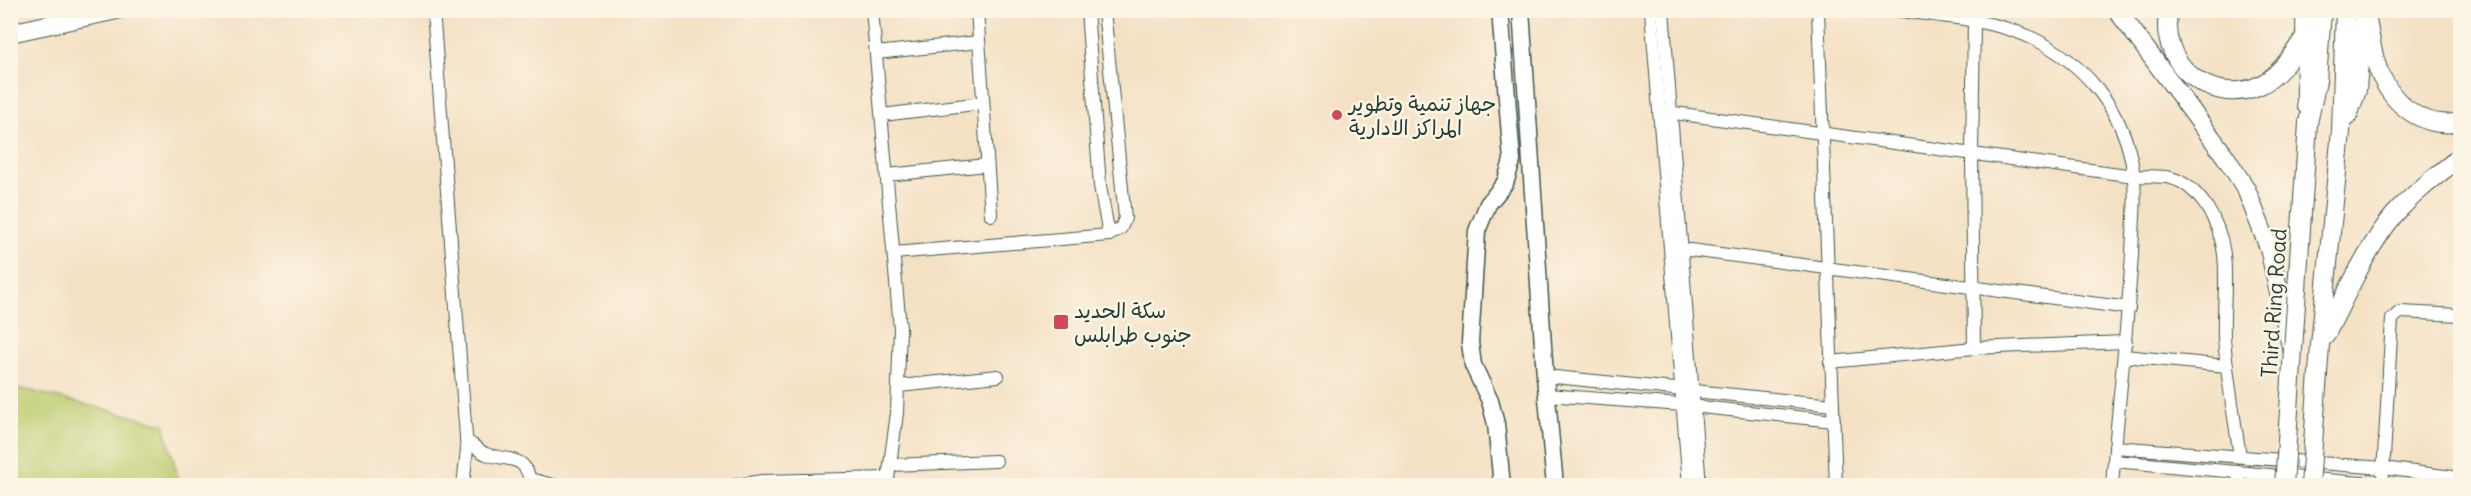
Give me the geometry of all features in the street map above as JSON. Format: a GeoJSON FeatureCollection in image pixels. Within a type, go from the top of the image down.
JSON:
{"type":"FeatureCollection","features":[{"type":"Feature","properties":{"kind":"highway"},"geometry":{"type":"LineString","coordinates":[[10,33],[117,10]]}},
{"type":"Feature","properties":{"kind":"highway"},"geometry":{"type":"LineString","coordinates":[[2117,10],[2225,156],[2246,189],[2262,226],[2294,359]]}},
{"type":"Feature","properties":{"kind":"highway"},"geometry":{"type":"LineString","coordinates":[[2169,10],[2167,33],[2175,59],[2194,79],[2220,89],[2242,90],[2264,83],[2279,71],[2305,37]]}},
{"type":"Feature","properties":{"kind":"highway","name":"Third Ring Road"},"geometry":{"type":"LineString","coordinates":[[2305,10],[2304,83],[2308,123]]}},
{"type":"Feature","properties":{"kind":"highway","name":"Third Ring Road"},"geometry":{"type":"LineString","coordinates":[[2284,486],[2308,123],[2317,81],[2322,10]]}},
{"type":"Feature","properties":{"kind":"highway"},"geometry":{"type":"LineString","coordinates":[[2310,486],[2320,345],[2342,131],[2345,10]]}},
{"type":"Feature","properties":{"kind":"highway"},"geometry":{"type":"LineString","coordinates":[[2342,131],[2357,90],[2364,10]]}},
{"type":"Feature","properties":{"kind":"highway"},"geometry":{"type":"LineString","coordinates":[[2364,10],[2381,76],[2396,98],[2409,111],[2424,120],[2442,124],[2460,122]]}},
{"type":"Feature","properties":{"kind":"highway"},"geometry":{"type":"LineString","coordinates":[[2320,345],[2376,240],[2393,216],[2428,182],[2460,157]]}},
{"type":"Feature","properties":{"kind":"main road"},"geometry":{"type":"LineString","coordinates":[[1500,10],[1512,161],[1505,183],[1488,204],[1477,231],[1470,343],[1473,365],[1490,401],[1496,424],[1502,486]]}},
{"type":"Feature","properties":{"kind":"main road"},"geometry":{"type":"LineString","coordinates":[[1521,10],[1545,376],[1555,486]]}},
{"type":"Feature","properties":{"kind":"main road"},"geometry":{"type":"LineString","coordinates":[[1505,64],[1526,64]]}},
{"type":"Feature","properties":{"kind":"street"},"geometry":{"type":"LineString","coordinates":[[433,10],[466,441],[467,460],[463,486]]}},
{"type":"Feature","properties":{"kind":"street"},"geometry":{"type":"LineString","coordinates":[[872,10],[900,328],[899,386],[888,476]]}},
{"type":"Feature","properties":{"kind":"street"},"geometry":{"type":"LineString","coordinates":[[976,10],[991,215]]}},
{"type":"Feature","properties":{"kind":"street"},"geometry":{"type":"LineString","coordinates":[[1087,10],[1100,186],[1109,235]]}},
{"type":"Feature","properties":{"kind":"street"},"geometry":{"type":"LineString","coordinates":[[894,253],[1109,235],[1121,228],[1125,218],[1104,10]]}},
{"type":"Feature","properties":{"kind":"street"},"geometry":{"type":"LineString","coordinates":[[1652,10],[1666,112]]}},
{"type":"Feature","properties":{"kind":"street"},"geometry":{"type":"LineString","coordinates":[[1663,10],[1666,112],[1686,389],[1700,486]]}},
{"type":"Feature","properties":{"kind":"street"},"geometry":{"type":"LineString","coordinates":[[1818,10],[1836,486]]}},
{"type":"Feature","properties":{"kind":"street"},"geometry":{"type":"LineString","coordinates":[[1896,10],[2005,28],[2032,37],[2054,49],[2096,86],[2112,109],[2124,134],[2134,176],[2129,308],[2112,486]]}},
{"type":"Feature","properties":{"kind":"street"},"geometry":{"type":"LineString","coordinates":[[1974,22],[1972,154],[1974,348]]}},
{"type":"Feature","properties":{"kind":"street"},"geometry":{"type":"LineString","coordinates":[[876,53],[979,42]]}},
{"type":"Feature","properties":{"kind":"street"},"geometry":{"type":"LineString","coordinates":[[882,115],[983,104]]}},
{"type":"Feature","properties":{"kind":"street"},"geometry":{"type":"LineString","coordinates":[[1666,112],[2134,176],[2170,178],[2183,183],[2194,191],[2215,221],[2223,240],[2225,255],[2224,328],[2240,456]]}},
{"type":"Feature","properties":{"kind":"street"},"geometry":{"type":"LineString","coordinates":[[887,175],[987,165]]}},
{"type":"Feature","properties":{"kind":"street"},"geometry":{"type":"LineString","coordinates":[[1677,249],[2129,308]]}},
{"type":"Feature","properties":{"kind":"street"},"geometry":{"type":"LineString","coordinates":[[2114,461],[2388,485],[2384,468],[2392,319],[2400,312],[2460,315]]}},
{"type":"Feature","properties":{"kind":"street"},"geometry":{"type":"LineString","coordinates":[[1830,362],[1974,348],[2126,342]]}},
{"type":"Feature","properties":{"kind":"street"},"geometry":{"type":"LineString","coordinates":[[2124,356],[2227,366]]}},
{"type":"Feature","properties":{"kind":"street"},"geometry":{"type":"LineString","coordinates":[[899,386],[998,376]]}},
{"type":"Feature","properties":{"kind":"street"},"geometry":{"type":"LineString","coordinates":[[1545,376],[1833,405]]}},
{"type":"Feature","properties":{"kind":"street"},"geometry":{"type":"LineString","coordinates":[[1547,395],[1688,405],[1834,421]]}},
{"type":"Feature","properties":{"kind":"street"},"geometry":{"type":"LineString","coordinates":[[1688,405],[1689,486]]}},
{"type":"Feature","properties":{"kind":"street"},"geometry":{"type":"LineString","coordinates":[[466,441],[483,453],[520,462],[529,472],[530,482],[557,486]]}},
{"type":"Feature","properties":{"kind":"street"},"geometry":{"type":"LineString","coordinates":[[2115,447],[2384,468],[2460,478]]}},
{"type":"Feature","properties":{"kind":"street"},"geometry":{"type":"LineString","coordinates":[[731,486],[762,481],[888,476],[996,461]]}},
{"type":"Feature","properties":{"kind":"street"},"geometry":{"type":"LineString","coordinates":[[2238,471],[2239,486]]}},
{"type":"Feature","properties":{"kind":"green space"},"geometry":{"type":"Polygon","coordinates":[[[22,389],[164,424],[180,485],[11,485],[11,391],[22,389]]]}},
{"type":"Feature","properties":{"kind":"place","name":"جهاز تنمية وتطوير المراكز الادارية"},"geometry":{"type":"Point","coordinates":[1337,115]}},
{"type":"Feature","properties":{"kind":"place","name":"سكة الحديد جنوب طرابلس"},"geometry":{"type":"Point","coordinates":[1061,322]}}]}
